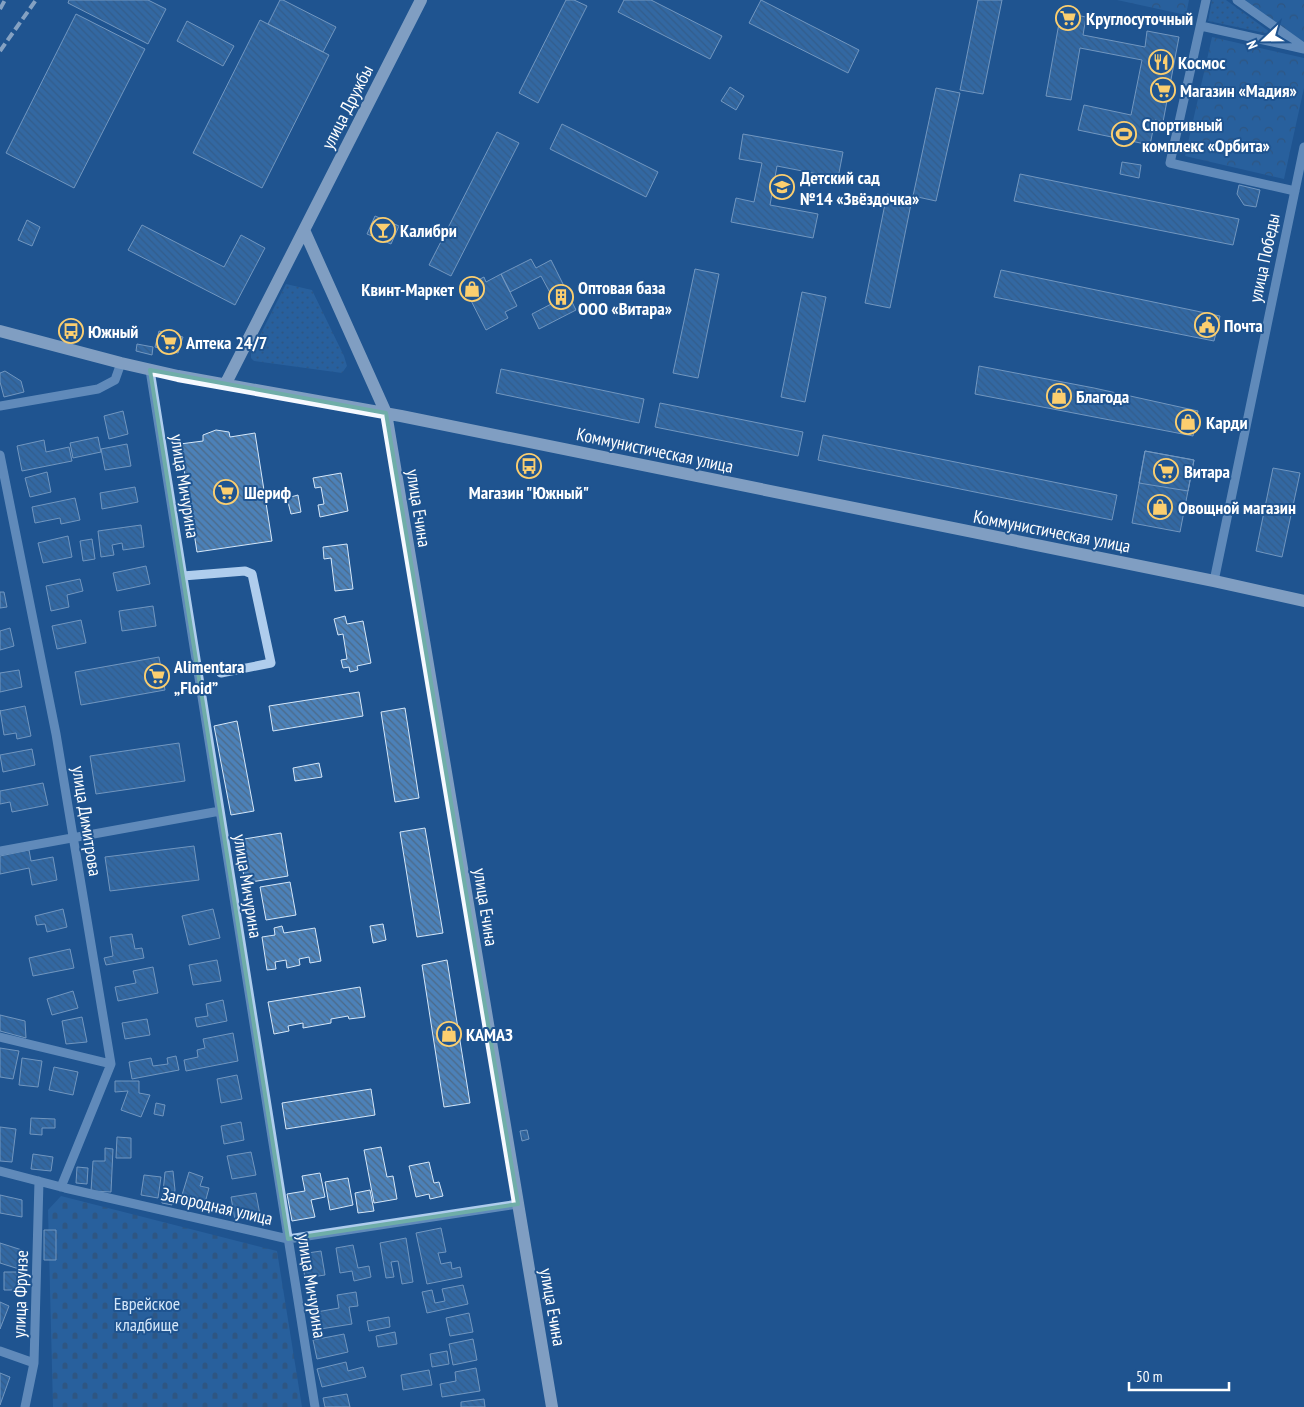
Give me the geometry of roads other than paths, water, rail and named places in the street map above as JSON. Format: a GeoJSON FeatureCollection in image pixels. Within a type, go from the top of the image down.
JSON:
{"type":"FeatureCollection","features":[{"type":"Feature","properties":{"kind":"main road","name":"улица Дружбы"},"geometry":{"type":"LineString","coordinates":[[226,383],[421,0]]}},
{"type":"Feature","properties":{"kind":"main road"},"geometry":{"type":"LineString","coordinates":[[304,230],[386,413]]}},
{"type":"Feature","properties":{"kind":"main road","name":"Коммунистическая улица"},"geometry":{"type":"LineString","coordinates":[[0,331],[150,370],[386,413],[1214,581],[1304,601]]}},
{"type":"Feature","properties":{"kind":"main road","name":"улица Ечина"},"geometry":{"type":"LineString","coordinates":[[386,413],[552,1407]]}},
{"type":"Feature","properties":{"kind":"street"},"geometry":{"type":"LineString","coordinates":[[1206,0],[1170,163],[1294,191]]}},
{"type":"Feature","properties":{"kind":"street"},"geometry":{"type":"LineString","coordinates":[[1237,0],[1304,49]]}},
{"type":"Feature","properties":{"kind":"street"},"geometry":{"type":"LineString","coordinates":[[1201,26],[1304,49]]}},
{"type":"Feature","properties":{"kind":"street","name":"улица Победы"},"geometry":{"type":"LineString","coordinates":[[1214,581],[1304,147]]}},
{"type":"Feature","properties":{"kind":"street"},"geometry":{"type":"LineString","coordinates":[[0,406],[98,389],[115,380],[122,363]]}},
{"type":"Feature","properties":{"kind":"street","name":"улица Мичурина"},"geometry":{"type":"LineString","coordinates":[[150,370],[315,1407]]}},
{"type":"Feature","properties":{"kind":"street","name":"улица Димитрова"},"geometry":{"type":"LineString","coordinates":[[0,455],[56,734],[111,1064]]}},
{"type":"Feature","properties":{"kind":"street"},"geometry":{"type":"LineString","coordinates":[[183,576],[245,570],[252,574],[271,663],[221,673]]}},
{"type":"Feature","properties":{"kind":"street"},"geometry":{"type":"LineString","coordinates":[[0,851],[220,812]]}},
{"type":"Feature","properties":{"kind":"street"},"geometry":{"type":"LineString","coordinates":[[0,1037],[111,1064],[61,1187]]}},
{"type":"Feature","properties":{"kind":"street","name":"Загородная улица"},"geometry":{"type":"LineString","coordinates":[[0,1171],[61,1187],[288,1239],[518,1204]]}},
{"type":"Feature","properties":{"kind":"street","name":"улица Фрунзе"},"geometry":{"type":"LineString","coordinates":[[25,1407],[34,1363],[39,1181]]}},
{"type":"Feature","properties":{"kind":"street"},"geometry":{"type":"LineString","coordinates":[[0,1351],[34,1363]]}},
{"type":"Feature","properties":{"kind":"railway"},"geometry":{"type":"LineString","coordinates":[[0,9],[5,0]]}},
{"type":"Feature","properties":{"kind":"railway"},"geometry":{"type":"LineString","coordinates":[[0,51],[36,0]]}},
{"type":"Feature","properties":{"kind":"place","name":"Круглосуточный"},"geometry":{"type":"Point","coordinates":[1068,18]}},
{"type":"Feature","properties":{"kind":"place","name":"Космос"},"geometry":{"type":"Point","coordinates":[1161,62]}},
{"type":"Feature","properties":{"kind":"place","name":"Магазин «Мадия»"},"geometry":{"type":"Point","coordinates":[1163,90]}},
{"type":"Feature","properties":{"kind":"place","name":"Спортивный комплекс «Орбита»"},"geometry":{"type":"Point","coordinates":[1124,134]}},
{"type":"Feature","properties":{"kind":"place","name":"Детский сад №14 «Звёздочка»"},"geometry":{"type":"Point","coordinates":[782,187]}},
{"type":"Feature","properties":{"kind":"place","name":"Калибри"},"geometry":{"type":"Point","coordinates":[383,230]}},
{"type":"Feature","properties":{"kind":"place","name":"Квинт-Маркет"},"geometry":{"type":"Point","coordinates":[472,289]}},
{"type":"Feature","properties":{"kind":"place","name":"Оптовая база ООО «Витара»"},"geometry":{"type":"Point","coordinates":[561,297]}},
{"type":"Feature","properties":{"kind":"place","name":"Почта"},"geometry":{"type":"Point","coordinates":[1207,325]}},
{"type":"Feature","properties":{"kind":"place","name":"Южный"},"geometry":{"type":"Point","coordinates":[71,331]}},
{"type":"Feature","properties":{"kind":"place","name":"Аптека 24/7"},"geometry":{"type":"Point","coordinates":[169,342]}},
{"type":"Feature","properties":{"kind":"place","name":"Благода"},"geometry":{"type":"Point","coordinates":[1059,396]}},
{"type":"Feature","properties":{"kind":"place","name":"Карди"},"geometry":{"type":"Point","coordinates":[1188,422]}},
{"type":"Feature","properties":{"kind":"place","name":"Магазин \"Южный\""},"geometry":{"type":"Point","coordinates":[529,466]}},
{"type":"Feature","properties":{"kind":"place","name":"Витара"},"geometry":{"type":"Point","coordinates":[1166,471]}},
{"type":"Feature","properties":{"kind":"place","name":"Шериф"},"geometry":{"type":"Point","coordinates":[226,492]}},
{"type":"Feature","properties":{"kind":"place","name":"Овощной магазин"},"geometry":{"type":"Point","coordinates":[1160,507]}},
{"type":"Feature","properties":{"kind":"place","name":"Alimentara „Floid”"},"geometry":{"type":"Point","coordinates":[157,676]}},
{"type":"Feature","properties":{"kind":"place","name":"КАМАЗ"},"geometry":{"type":"Point","coordinates":[449,1034]}},
{"type":"Feature","properties":{"kind":"park label","name":"Еврейское кладбище"},"geometry":{"type":"Point","coordinates":[147,1314]}}]}
